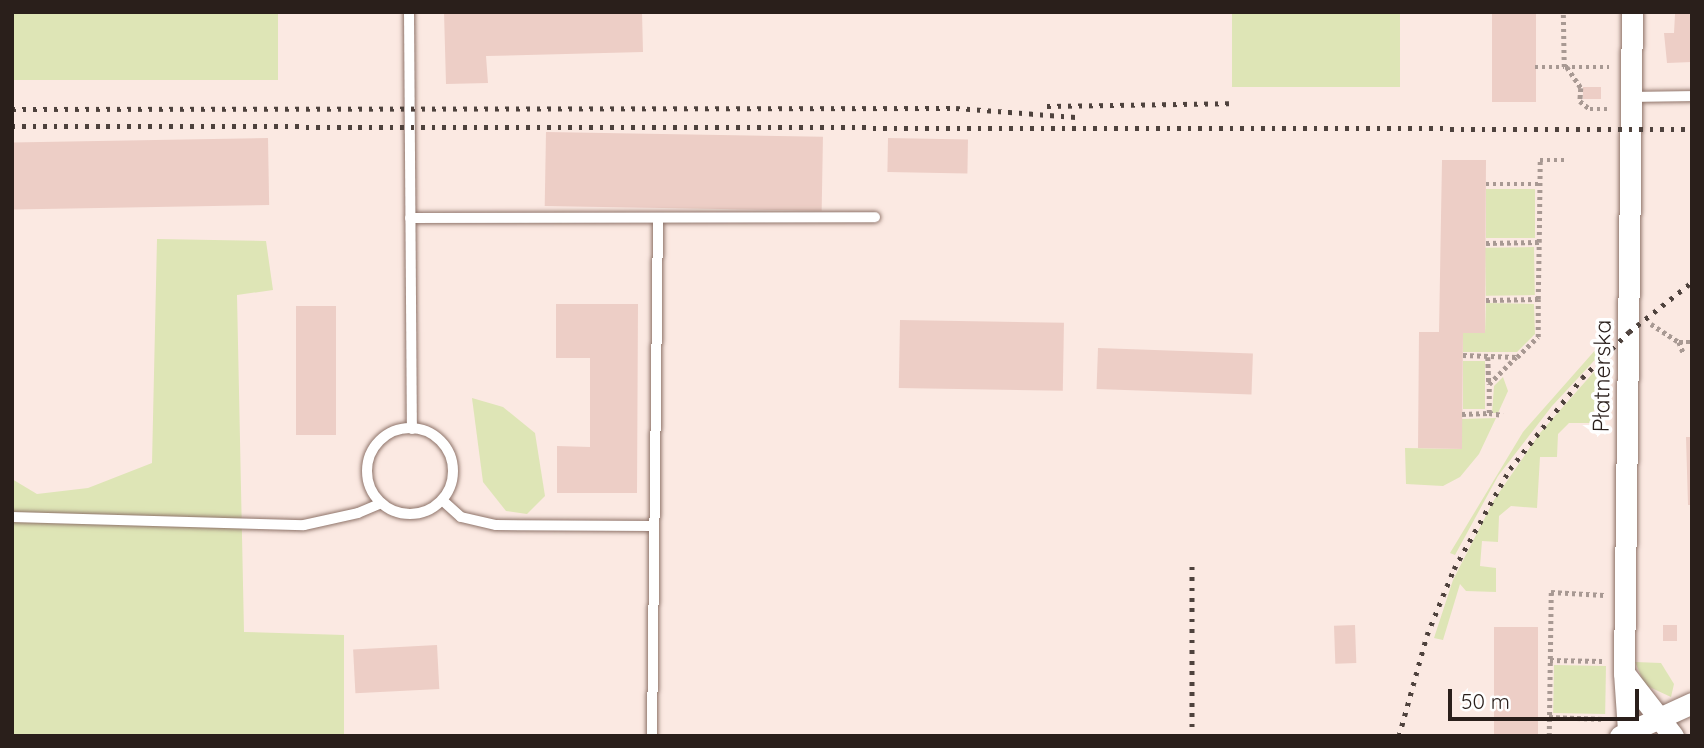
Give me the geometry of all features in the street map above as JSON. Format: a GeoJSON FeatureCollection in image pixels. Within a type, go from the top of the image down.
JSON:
{"type":"FeatureCollection","features":[{"type":"Feature","properties":{"kind":"street","name":"Płatnerska"},"geometry":{"type":"LineString","coordinates":[[1624,733],[1617,667],[1633,96],[1632,12]]}},
{"type":"Feature","properties":{"kind":"street"},"geometry":{"type":"LineString","coordinates":[[1617,667],[1667,728]]}},
{"type":"Feature","properties":{"kind":"street"},"geometry":{"type":"LineString","coordinates":[[1624,733],[1667,728],[1692,703]]}},
{"type":"Feature","properties":{"kind":"lane"},"geometry":{"type":"LineString","coordinates":[[409,12],[412,429]]}},
{"type":"Feature","properties":{"kind":"lane"},"geometry":{"type":"LineString","coordinates":[[1633,96],[1692,96]]}},
{"type":"Feature","properties":{"kind":"lane"},"geometry":{"type":"LineString","coordinates":[[410,218],[875,218]]}},
{"type":"Feature","properties":{"kind":"lane"},"geometry":{"type":"LineString","coordinates":[[652,736],[652,526],[658,218]]}},
{"type":"Feature","properties":{"kind":"lane"},"geometry":{"type":"LineString","coordinates":[[412,429],[432,434],[449,453],[452,477],[442,500],[410,514],[381,503],[369,485],[368,460],[382,438],[412,429]]}},
{"type":"Feature","properties":{"kind":"lane"},"geometry":{"type":"LineString","coordinates":[[442,500],[461,517],[496,525],[652,526]]}},
{"type":"Feature","properties":{"kind":"lane"},"geometry":{"type":"LineString","coordinates":[[12,517],[304,525],[358,513],[381,503]]}},
{"type":"Feature","properties":{"kind":"path"},"geometry":{"type":"LineString","coordinates":[[1563,12],[1566,67],[1581,88],[1580,102],[1590,109],[1608,109]]}},
{"type":"Feature","properties":{"kind":"path"},"geometry":{"type":"LineString","coordinates":[[1535,67],[1607,67]]}},
{"type":"Feature","properties":{"kind":"path"},"geometry":{"type":"LineString","coordinates":[[1489,384],[1538,337],[1540,160],[1568,160]]}},
{"type":"Feature","properties":{"kind":"path"},"geometry":{"type":"LineString","coordinates":[[1486,184],[1540,184]]}},
{"type":"Feature","properties":{"kind":"path"},"geometry":{"type":"LineString","coordinates":[[1486,243],[1539,242]]}},
{"type":"Feature","properties":{"kind":"path"},"geometry":{"type":"LineString","coordinates":[[1486,300],[1538,299]]}},
{"type":"Feature","properties":{"kind":"path"},"geometry":{"type":"LineString","coordinates":[[1650,324],[1679,342],[1692,342]]}},
{"type":"Feature","properties":{"kind":"path"},"geometry":{"type":"LineString","coordinates":[[1679,342],[1683,352]]}},
{"type":"Feature","properties":{"kind":"path"},"geometry":{"type":"LineString","coordinates":[[1463,355],[1517,357]]}},
{"type":"Feature","properties":{"kind":"path"},"geometry":{"type":"LineString","coordinates":[[1488,357],[1489,413]]}},
{"type":"Feature","properties":{"kind":"path"},"geometry":{"type":"LineString","coordinates":[[1462,414],[1503,415]]}},
{"type":"Feature","properties":{"kind":"path"},"geometry":{"type":"LineString","coordinates":[[1549,736],[1551,592],[1610,595]]}},
{"type":"Feature","properties":{"kind":"path"},"geometry":{"type":"LineString","coordinates":[[1550,660],[1617,667]]}},
{"type":"Feature","properties":{"kind":"path"},"geometry":{"type":"LineString","coordinates":[[1549,717],[1608,719],[1609,708]]}},
{"type":"Feature","properties":{"kind":"green space"},"geometry":{"type":"Polygon","coordinates":[[[12,12],[278,12],[278,80],[12,80],[12,12]]]}},
{"type":"Feature","properties":{"kind":"green space"},"geometry":{"type":"Polygon","coordinates":[[[1232,12],[1400,12],[1400,87],[1232,87],[1232,12]]]}},
{"type":"Feature","properties":{"kind":"green space"},"geometry":{"type":"Polygon","coordinates":[[[1486,189],[1535,189],[1535,238],[1486,238],[1486,189]]]}},
{"type":"Feature","properties":{"kind":"green space"},"geometry":{"type":"Polygon","coordinates":[[[157,239],[266,241],[273,290],[237,295],[244,632],[344,635],[344,736],[12,736],[12,479],[37,494],[88,488],[152,463],[157,239]]]}},
{"type":"Feature","properties":{"kind":"green space"},"geometry":{"type":"Polygon","coordinates":[[[1534,247],[1535,295],[1486,296],[1485,248],[1534,247]]]}},
{"type":"Feature","properties":{"kind":"green space"},"geometry":{"type":"Polygon","coordinates":[[[1486,303],[1534,304],[1535,334],[1517,352],[1463,352],[1463,333],[1485,333],[1486,303]]]}},
{"type":"Feature","properties":{"kind":"green space"},"geometry":{"type":"Polygon","coordinates":[[[1605,339],[1605,349],[1552,406],[1498,476],[1455,555],[1450,553],[1523,432],[1605,339]]]}},
{"type":"Feature","properties":{"kind":"green space"},"geometry":{"type":"Polygon","coordinates":[[[1607,357],[1609,407],[1595,407],[1590,423],[1569,423],[1558,434],[1557,457],[1540,457],[1537,508],[1511,506],[1499,516],[1498,542],[1482,541],[1480,566],[1496,568],[1496,592],[1466,591],[1460,584],[1443,640],[1434,638],[1453,580],[1494,500],[1540,433],[1607,357]]]}},
{"type":"Feature","properties":{"kind":"green space"},"geometry":{"type":"Polygon","coordinates":[[[1463,361],[1485,361],[1485,409],[1463,409],[1463,361]]]}},
{"type":"Feature","properties":{"kind":"green space"},"geometry":{"type":"Polygon","coordinates":[[[1503,377],[1508,391],[1498,413],[1492,413],[1494,386],[1503,377]]]}},
{"type":"Feature","properties":{"kind":"green space"},"geometry":{"type":"Polygon","coordinates":[[[472,398],[503,407],[535,433],[545,496],[527,514],[506,511],[483,482],[472,398]]]}},
{"type":"Feature","properties":{"kind":"green space"},"geometry":{"type":"Polygon","coordinates":[[[1496,418],[1479,454],[1460,477],[1443,486],[1406,484],[1405,448],[1462,449],[1462,419],[1496,418]]]}},
{"type":"Feature","properties":{"kind":"green space"},"geometry":{"type":"Polygon","coordinates":[[[1635,662],[1661,663],[1674,684],[1671,697],[1645,685],[1635,662]]]}},
{"type":"Feature","properties":{"kind":"green space"},"geometry":{"type":"Polygon","coordinates":[[[1554,665],[1606,666],[1605,714],[1553,713],[1554,665]]]}},
{"type":"Feature","properties":{"kind":"building"},"geometry":{"type":"Polygon","coordinates":[[[444,12],[642,12],[643,52],[486,56],[488,83],[446,84],[444,12]]]}},
{"type":"Feature","properties":{"kind":"building"},"geometry":{"type":"Polygon","coordinates":[[[1492,12],[1536,12],[1536,102],[1492,102],[1492,12]]]}},
{"type":"Feature","properties":{"kind":"building"},"geometry":{"type":"Polygon","coordinates":[[[1692,13],[1692,62],[1667,63],[1664,33],[1674,33],[1675,14],[1692,13]]]}},
{"type":"Feature","properties":{"kind":"building"},"geometry":{"type":"Polygon","coordinates":[[[1583,87],[1601,87],[1601,99],[1583,99],[1583,87]]]}},
{"type":"Feature","properties":{"kind":"building"},"geometry":{"type":"Polygon","coordinates":[[[546,132],[823,137],[822,211],[545,206],[546,132]]]}},
{"type":"Feature","properties":{"kind":"building"},"geometry":{"type":"Polygon","coordinates":[[[268,138],[269,205],[13,209],[12,142],[268,138]]]}},
{"type":"Feature","properties":{"kind":"building"},"geometry":{"type":"Polygon","coordinates":[[[888,138],[968,139],[967,173],[887,172],[888,138]]]}},
{"type":"Feature","properties":{"kind":"building"},"geometry":{"type":"Polygon","coordinates":[[[1442,160],[1486,160],[1485,333],[1463,333],[1462,449],[1418,448],[1419,332],[1439,332],[1442,160]]]}},
{"type":"Feature","properties":{"kind":"building"},"geometry":{"type":"Polygon","coordinates":[[[556,304],[638,304],[637,493],[557,493],[557,446],[590,447],[590,358],[556,358],[556,304]]]}},
{"type":"Feature","properties":{"kind":"building"},"geometry":{"type":"Polygon","coordinates":[[[296,306],[336,306],[336,435],[296,435],[296,306]]]}},
{"type":"Feature","properties":{"kind":"building"},"geometry":{"type":"Polygon","coordinates":[[[900,320],[1064,323],[1063,391],[899,388],[900,320]]]}},
{"type":"Feature","properties":{"kind":"building"},"geometry":{"type":"Polygon","coordinates":[[[1098,348],[1253,353],[1251,394],[1097,389],[1098,348]]]}},
{"type":"Feature","properties":{"kind":"building"},"geometry":{"type":"Polygon","coordinates":[[[1686,437],[1692,437],[1692,505],[1688,505],[1686,437]]]}},
{"type":"Feature","properties":{"kind":"building"},"geometry":{"type":"Polygon","coordinates":[[[1355,625],[1356,663],[1335,664],[1334,626],[1355,625]]]}},
{"type":"Feature","properties":{"kind":"building"},"geometry":{"type":"Polygon","coordinates":[[[1663,625],[1677,625],[1677,641],[1663,641],[1663,625]]]}},
{"type":"Feature","properties":{"kind":"building"},"geometry":{"type":"Polygon","coordinates":[[[1494,627],[1538,627],[1538,736],[1494,736],[1494,627]]]}},
{"type":"Feature","properties":{"kind":"building"},"geometry":{"type":"Polygon","coordinates":[[[437,645],[439,689],[355,693],[353,649],[437,645]]]}},
{"type":"Feature","properties":{"kind":"railway"},"geometry":{"type":"LineString","coordinates":[[1047,106],[1229,103]]}},
{"type":"Feature","properties":{"kind":"railway"},"geometry":{"type":"LineString","coordinates":[[12,109],[956,108],[1076,117]]}},
{"type":"Feature","properties":{"kind":"railway"},"geometry":{"type":"LineString","coordinates":[[12,126],[1692,129]]}},
{"type":"Feature","properties":{"kind":"railway"},"geometry":{"type":"LineString","coordinates":[[1399,736],[1427,635],[1454,569],[1510,469],[1582,378],[1629,332],[1692,282]]}},
{"type":"Feature","properties":{"kind":"railway"},"geometry":{"type":"LineString","coordinates":[[1192,566],[1192,736]]}}]}
